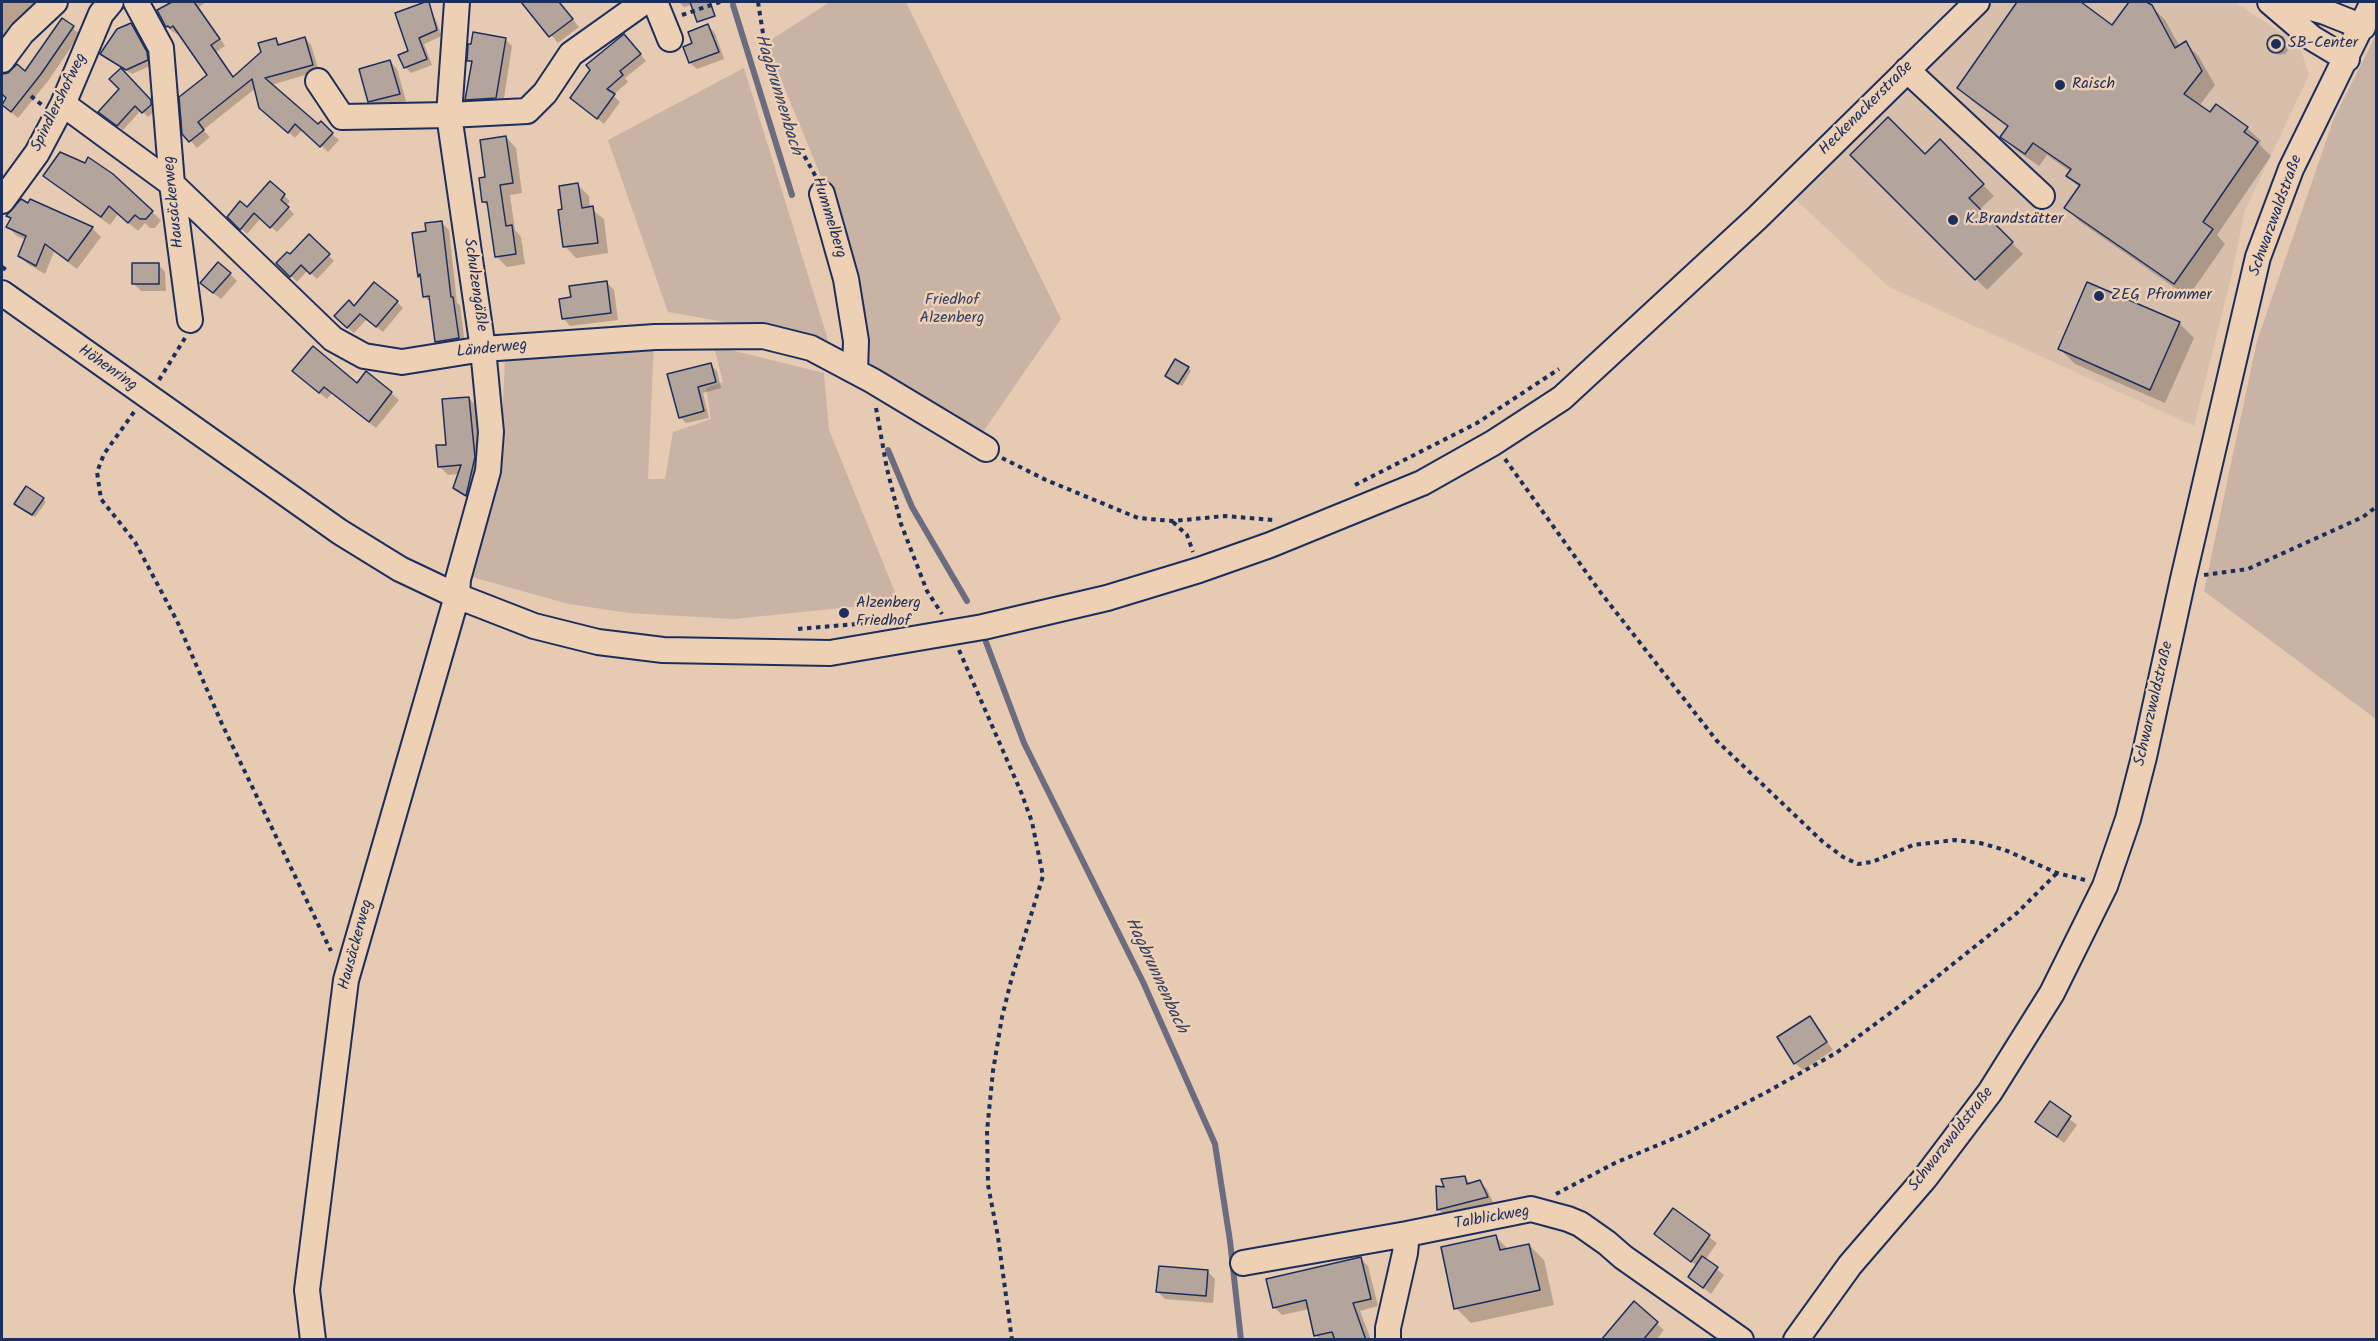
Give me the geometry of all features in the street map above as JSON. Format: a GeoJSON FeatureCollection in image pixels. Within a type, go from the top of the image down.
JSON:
{"type":"FeatureCollection","features":[{"type":"Feature","properties":{"kind":"street"},"geometry":{"type":"LineString","coordinates":[[2,60],[22,33],[55,2]]}},
{"type":"Feature","properties":{"kind":"street","name":"Spindlershofweg"},"geometry":{"type":"LineString","coordinates":[[2,201],[37,153],[63,104],[101,14],[111,2]]}},
{"type":"Feature","properties":{"kind":"street","name":"Hausäckerweg"},"geometry":{"type":"LineString","coordinates":[[136,2],[161,48],[172,184],[190,320]]}},
{"type":"Feature","properties":{"kind":"street","name":"Schulzengäßle"},"geometry":{"type":"LineString","coordinates":[[457,596],[458,579],[488,471],[490,432],[483,349],[449,115],[458,2]]}},
{"type":"Feature","properties":{"kind":"street"},"geometry":{"type":"LineString","coordinates":[[318,81],[342,117],[526,111],[545,93],[571,54],[644,2]]}},
{"type":"Feature","properties":{"kind":"street","name":"Heckenackerstraße"},"geometry":{"type":"LineString","coordinates":[[948,619],[983,627],[1107,598],[1209,567],[1270,545],[1422,483],[1493,443],[1562,398],[1757,218],[1977,2]]}},
{"type":"Feature","properties":{"kind":"street"},"geometry":{"type":"LineString","coordinates":[[2270,2],[2313,38],[2347,59]]}},
{"type":"Feature","properties":{"kind":"street"},"geometry":{"type":"LineString","coordinates":[[2288,2],[2325,12],[2362,27]]}},
{"type":"Feature","properties":{"kind":"street","name":"Schwarzwaldstraße"},"geometry":{"type":"LineString","coordinates":[[1796,1340],[1850,1265],[1925,1178],[1990,1092],[2052,993],[2105,886],[2128,819],[2144,757],[2258,257],[2291,169],[2373,2]]}},
{"type":"Feature","properties":{"kind":"street"},"geometry":{"type":"LineString","coordinates":[[1906,70],[2042,196]]}},
{"type":"Feature","properties":{"kind":"street","name":"Länderweg"},"geometry":{"type":"LineString","coordinates":[[63,104],[172,184],[333,339],[363,356],[402,362],[483,349],[655,337],[763,336],[811,348],[864,376],[986,449]]}},
{"type":"Feature","properties":{"kind":"street","name":"Hummelberg"},"geometry":{"type":"LineString","coordinates":[[822,194],[846,279],[864,376]]}},
{"type":"Feature","properties":{"kind":"street","name":"Höhenring"},"geometry":{"type":"LineString","coordinates":[[6,283],[152,382],[214,443],[340,532],[400,569],[457,596],[534,626],[598,642],[663,650],[830,653],[948,619]]}},
{"type":"Feature","properties":{"kind":"street","name":"Hausäckerweg"},"geometry":{"type":"LineString","coordinates":[[313,1340],[307,1290],[346,980],[457,596]]}},
{"type":"Feature","properties":{"kind":"street","name":"Talblickweg"},"geometry":{"type":"LineString","coordinates":[[1243,1263],[1532,1209],[1580,1224],[1741,1340]]}},
{"type":"Feature","properties":{"kind":"street"},"geometry":{"type":"LineString","coordinates":[[1388,1340],[1388,1328],[1407,1234]]}},
{"type":"Feature","properties":{"kind":"path"},"geometry":{"type":"LineString","coordinates":[[663,20],[720,2]]}},
{"type":"Feature","properties":{"kind":"path","name":"Hummelberg"},"geometry":{"type":"LineString","coordinates":[[758,2],[766,52],[791,132],[815,173],[822,194]]}},
{"type":"Feature","properties":{"kind":"path"},"geometry":{"type":"LineString","coordinates":[[2,267],[6,283]]}},
{"type":"Feature","properties":{"kind":"path"},"geometry":{"type":"LineString","coordinates":[[190,320],[186,337],[152,382],[104,454],[97,472],[101,499],[135,542],[177,621],[222,724],[346,980]]}},
{"type":"Feature","properties":{"kind":"path"},"geometry":{"type":"LineString","coordinates":[[1352,487],[1477,423],[1565,365]]}},
{"type":"Feature","properties":{"kind":"path"},"geometry":{"type":"LineString","coordinates":[[864,376],[901,524],[927,591],[948,619],[1021,792],[1032,822],[1043,876],[1002,1017],[993,1071],[987,1131],[988,1185],[1012,1340]]}},
{"type":"Feature","properties":{"kind":"path"},"geometry":{"type":"LineString","coordinates":[[1493,443],[1601,593],[1717,741],[1823,842],[1843,857],[1858,864],[1872,862],[1913,846],[1955,840],[1980,843],[2005,850],[2056,873],[2090,881],[2088,888]]}},
{"type":"Feature","properties":{"kind":"path"},"geometry":{"type":"LineString","coordinates":[[986,449],[1047,480],[1138,518],[1173,521],[1225,516],[1273,520]]}},
{"type":"Feature","properties":{"kind":"path"},"geometry":{"type":"LineString","coordinates":[[2183,579],[2248,568],[2363,517],[2376,507]]}},
{"type":"Feature","properties":{"kind":"path"},"geometry":{"type":"LineString","coordinates":[[1262,524],[1282,516]]}},
{"type":"Feature","properties":{"kind":"path"},"geometry":{"type":"LineString","coordinates":[[1173,521],[1187,535],[1194,550],[1182,554]]}},
{"type":"Feature","properties":{"kind":"path"},"geometry":{"type":"LineString","coordinates":[[931,615],[948,619]]}},
{"type":"Feature","properties":{"kind":"path"},"geometry":{"type":"LineString","coordinates":[[796,629],[876,622]]}},
{"type":"Feature","properties":{"kind":"path"},"geometry":{"type":"LineString","coordinates":[[1532,1209],[1580,1180],[1689,1132],[1836,1053],[1909,999],[2017,913],[2056,873]]}},
{"type":"Feature","properties":{"kind":"shaded area"},"geometry":{"type":"Polygon","coordinates":[[[1993,2],[2234,2],[2299,44],[2309,75],[2245,210],[2231,278],[2194,426],[1889,287],[1793,197],[1993,2]]]}},
{"type":"Feature","properties":{"kind":"green space","name":"Friedhof Alzenberg"},"geometry":{"type":"Polygon","coordinates":[[[830,2],[906,2],[1061,319],[976,442],[863,369],[827,191],[766,43],[830,2]]]}},
{"type":"Feature","properties":{"kind":"green space"},"geometry":{"type":"Polygon","coordinates":[[[2376,35],[2376,719],[2204,591],[2257,341],[2334,118],[2376,35]]]}},
{"type":"Feature","properties":{"kind":"green space"},"geometry":{"type":"Polygon","coordinates":[[[744,68],[828,340],[668,312],[608,140],[744,68]]]}},
{"type":"Feature","properties":{"kind":"green space"},"geometry":{"type":"Polygon","coordinates":[[[654,342],[648,479],[665,479],[673,432],[711,419],[706,388],[723,382],[714,346],[824,373],[829,430],[899,602],[734,619],[629,613],[569,604],[468,576],[501,448],[505,359],[654,342]]]}},
{"type":"Feature","properties":{"kind":"building"},"geometry":{"type":"Polygon","coordinates":[[[172,2],[194,2],[220,39],[211,45],[233,77],[261,52],[258,43],[276,38],[278,45],[305,37],[313,65],[265,78],[318,124],[321,121],[333,133],[320,147],[295,124],[288,133],[259,108],[252,79],[198,122],[204,130],[189,142],[182,134],[179,97],[207,75],[173,26],[166,27],[157,10],[172,2]]]}},
{"type":"Feature","properties":{"kind":"building"},"geometry":{"type":"Polygon","coordinates":[[[429,2],[437,30],[419,38],[427,59],[404,68],[398,55],[408,51],[395,13],[429,2]]]}},
{"type":"Feature","properties":{"kind":"building"},"geometry":{"type":"Polygon","coordinates":[[[521,2],[559,2],[573,19],[549,37],[521,2]]]}},
{"type":"Feature","properties":{"kind":"building"},"geometry":{"type":"Polygon","coordinates":[[[690,2],[710,2],[715,16],[697,22],[690,2]]]}},
{"type":"Feature","properties":{"kind":"building"},"geometry":{"type":"Polygon","coordinates":[[[2017,2],[2081,2],[2112,25],[2129,2],[2146,2],[2152,5],[2175,48],[2186,41],[2202,71],[2184,94],[2210,112],[2216,104],[2248,127],[2244,132],[2258,142],[2203,222],[2213,229],[2174,284],[2064,208],[2080,185],[2066,176],[2071,169],[2033,143],[2025,154],[2000,137],[2008,126],[1957,88],[2017,2]]]}},
{"type":"Feature","properties":{"kind":"building"},"geometry":{"type":"Polygon","coordinates":[[[62,18],[74,26],[11,112],[2,105],[6,98],[2,94],[2,74],[8,73],[17,64],[25,71],[62,18]]]}},
{"type":"Feature","properties":{"kind":"building"},"geometry":{"type":"Polygon","coordinates":[[[131,23],[147,52],[148,60],[126,70],[100,54],[117,29],[131,23]]]}},
{"type":"Feature","properties":{"kind":"building"},"geometry":{"type":"Polygon","coordinates":[[[708,24],[719,52],[689,63],[683,47],[692,43],[688,32],[708,24]]]}},
{"type":"Feature","properties":{"kind":"building"},"geometry":{"type":"Polygon","coordinates":[[[473,32],[506,38],[496,98],[465,100],[472,61],[467,61],[468,44],[471,44],[473,32]]]}},
{"type":"Feature","properties":{"kind":"building"},"geometry":{"type":"Polygon","coordinates":[[[624,34],[641,54],[620,71],[623,75],[607,89],[615,94],[597,119],[570,98],[590,70],[586,65],[624,34]]]}},
{"type":"Feature","properties":{"kind":"building","name":"SB-Center"},"geometry":{"type":"Polygon","coordinates":[[[2276,35],[2282,38],[2285,44],[2282,50],[2276,53],[2270,50],[2267,44],[2270,38],[2276,35]]]}},
{"type":"Feature","properties":{"kind":"building"},"geometry":{"type":"Polygon","coordinates":[[[390,60],[400,94],[368,102],[359,69],[390,60]]]}},
{"type":"Feature","properties":{"kind":"building"},"geometry":{"type":"Polygon","coordinates":[[[121,68],[151,100],[151,105],[142,113],[135,106],[117,126],[98,112],[119,89],[109,79],[121,68]]]}},
{"type":"Feature","properties":{"kind":"building","name":"K.Brandstätter"},"geometry":{"type":"Polygon","coordinates":[[[1888,117],[1925,154],[1940,139],[1984,184],[1969,198],[2013,242],[1975,280],[1850,155],[1888,117]]]}},
{"type":"Feature","properties":{"kind":"building"},"geometry":{"type":"Polygon","coordinates":[[[506,136],[513,183],[500,185],[506,226],[512,225],[516,254],[495,257],[487,202],[482,202],[479,178],[485,177],[480,140],[506,136]]]}},
{"type":"Feature","properties":{"kind":"building"},"geometry":{"type":"Polygon","coordinates":[[[60,152],[85,163],[88,157],[113,174],[153,211],[146,219],[140,219],[135,215],[128,223],[109,206],[101,217],[43,176],[60,152]]]}},
{"type":"Feature","properties":{"kind":"building"},"geometry":{"type":"Polygon","coordinates":[[[270,181],[285,194],[281,200],[289,207],[270,228],[254,213],[240,230],[227,217],[240,201],[247,207],[270,181]]]}},
{"type":"Feature","properties":{"kind":"building"},"geometry":{"type":"Polygon","coordinates":[[[578,183],[582,208],[593,206],[598,243],[563,247],[558,210],[562,209],[559,186],[578,183]]]}},
{"type":"Feature","properties":{"kind":"building"},"geometry":{"type":"Polygon","coordinates":[[[21,199],[28,203],[30,199],[93,227],[68,261],[45,244],[36,266],[18,256],[26,236],[6,227],[11,218],[6,216],[21,199]]]}},
{"type":"Feature","properties":{"kind":"building"},"geometry":{"type":"Polygon","coordinates":[[[442,221],[451,297],[453,297],[459,338],[435,342],[429,296],[423,297],[412,233],[426,231],[425,223],[442,221]]]}},
{"type":"Feature","properties":{"kind":"building"},"geometry":{"type":"Polygon","coordinates":[[[309,234],[330,254],[310,274],[301,265],[290,277],[276,263],[287,252],[290,254],[309,234]]]}},
{"type":"Feature","properties":{"kind":"building"},"geometry":{"type":"Polygon","coordinates":[[[218,262],[231,273],[213,293],[200,283],[218,262]]]}},
{"type":"Feature","properties":{"kind":"building"},"geometry":{"type":"Polygon","coordinates":[[[132,263],[159,263],[159,284],[132,284],[132,263]]]}},
{"type":"Feature","properties":{"kind":"building"},"geometry":{"type":"Polygon","coordinates":[[[607,281],[611,313],[562,319],[559,299],[571,297],[569,286],[607,281]]]}},
{"type":"Feature","properties":{"kind":"building"},"geometry":{"type":"Polygon","coordinates":[[[374,282],[398,301],[376,327],[360,314],[347,328],[334,316],[349,300],[354,306],[374,282]]]}},
{"type":"Feature","properties":{"kind":"building"},"geometry":{"type":"Polygon","coordinates":[[[2087,282],[2180,322],[2150,390],[2058,349],[2087,282]]]}},
{"type":"Feature","properties":{"kind":"building"},"geometry":{"type":"Polygon","coordinates":[[[313,346],[357,383],[366,371],[392,392],[369,422],[324,387],[319,393],[292,371],[313,346]]]}},
{"type":"Feature","properties":{"kind":"building"},"geometry":{"type":"Polygon","coordinates":[[[1175,359],[1189,367],[1178,384],[1165,376],[1175,359]]]}},
{"type":"Feature","properties":{"kind":"building"},"geometry":{"type":"Polygon","coordinates":[[[711,363],[716,382],[698,387],[704,411],[679,418],[667,374],[711,363]]]}},
{"type":"Feature","properties":{"kind":"building"},"geometry":{"type":"Polygon","coordinates":[[[469,397],[475,457],[466,496],[453,488],[461,465],[438,467],[436,445],[446,445],[442,399],[469,397]]]}},
{"type":"Feature","properties":{"kind":"building"},"geometry":{"type":"Polygon","coordinates":[[[26,486],[44,498],[32,515],[14,504],[26,486]]]}},
{"type":"Feature","properties":{"kind":"building"},"geometry":{"type":"Polygon","coordinates":[[[1810,1016],[1827,1042],[1794,1064],[1777,1037],[1810,1016]]]}},
{"type":"Feature","properties":{"kind":"building"},"geometry":{"type":"Polygon","coordinates":[[[2050,1101],[2071,1116],[2057,1137],[2035,1122],[2050,1101]]]}},
{"type":"Feature","properties":{"kind":"building"},"geometry":{"type":"Polygon","coordinates":[[[1465,1176],[1467,1184],[1480,1180],[1488,1197],[1437,1210],[1436,1186],[1444,1187],[1441,1179],[1465,1176]]]}},
{"type":"Feature","properties":{"kind":"building"},"geometry":{"type":"Polygon","coordinates":[[[1673,1208],[1710,1235],[1691,1262],[1654,1234],[1673,1208]]]}},
{"type":"Feature","properties":{"kind":"building"},"geometry":{"type":"Polygon","coordinates":[[[1496,1235],[1500,1250],[1529,1244],[1540,1290],[1454,1309],[1441,1247],[1496,1235]]]}},
{"type":"Feature","properties":{"kind":"building"},"geometry":{"type":"Polygon","coordinates":[[[1702,1256],[1718,1267],[1703,1288],[1688,1277],[1702,1256]]]}},
{"type":"Feature","properties":{"kind":"building"},"geometry":{"type":"Polygon","coordinates":[[[1361,1257],[1371,1299],[1353,1303],[1366,1340],[1335,1340],[1332,1332],[1314,1336],[1306,1300],[1273,1308],[1266,1279],[1361,1257]]]}},
{"type":"Feature","properties":{"kind":"building"},"geometry":{"type":"Polygon","coordinates":[[[1159,1266],[1208,1270],[1206,1296],[1156,1292],[1159,1266]]]}},
{"type":"Feature","properties":{"kind":"building"},"geometry":{"type":"Polygon","coordinates":[[[1634,1301],[1658,1322],[1643,1340],[1601,1340],[1634,1301]]]}},
{"type":"Feature","properties":{"kind":"waterway","name":"Hagbrunnenbach"},"geometry":{"type":"LineString","coordinates":[[733,5],[792,195]]}},
{"type":"Feature","properties":{"kind":"waterway","name":"Hagbrunnenbach"},"geometry":{"type":"LineString","coordinates":[[888,450],[912,507],[967,601]]}},
{"type":"Feature","properties":{"kind":"waterway","name":"Hagbrunnenbach"},"geometry":{"type":"LineString","coordinates":[[986,642],[1024,743],[1143,982],[1215,1144],[1230,1241],[1241,1340]]}},
{"type":"Feature","properties":{"kind":"place","name":"SB-Center"},"geometry":{"type":"Point","coordinates":[2276,44]}},
{"type":"Feature","properties":{"kind":"place","name":"Raisch"},"geometry":{"type":"Point","coordinates":[2060,85]}},
{"type":"Feature","properties":{"kind":"place","name":"K.Brandstätter"},"geometry":{"type":"Point","coordinates":[1953,220]}},
{"type":"Feature","properties":{"kind":"place","name":"ZEG Pfrommer"},"geometry":{"type":"Point","coordinates":[2099,296]}},
{"type":"Feature","properties":{"kind":"place","name":"Alzenberg Friedhof"},"geometry":{"type":"Point","coordinates":[844,613]}}]}
